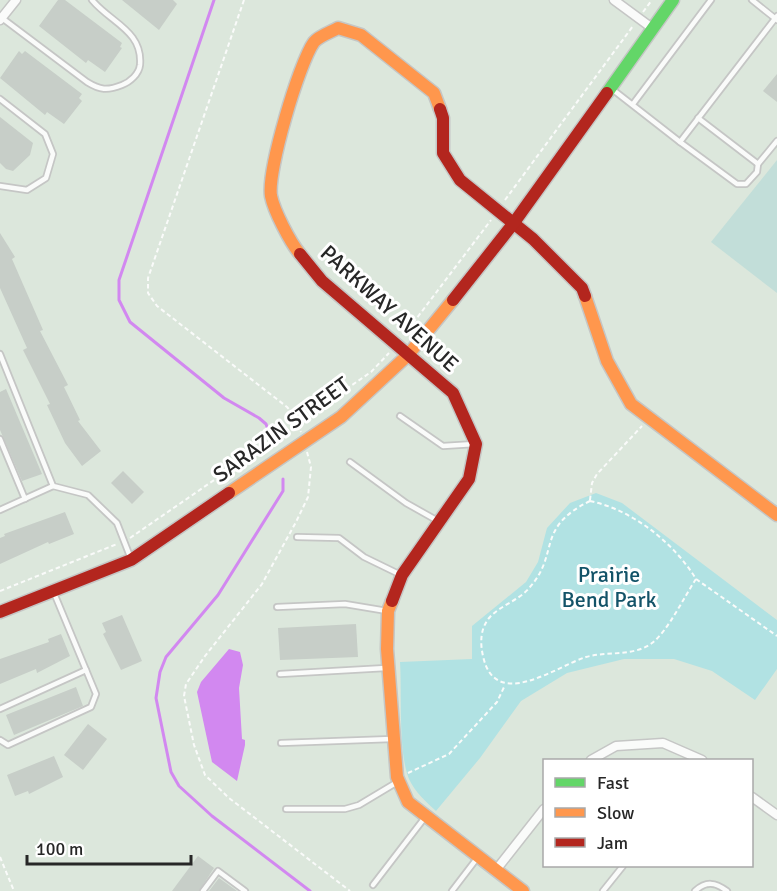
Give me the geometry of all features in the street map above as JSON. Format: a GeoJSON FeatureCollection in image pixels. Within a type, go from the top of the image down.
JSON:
{"type":"FeatureCollection","features":[{"type":"Feature","properties":{"kind":"street"},"geometry":{"type":"LineString","coordinates":[[1,19],[16,0]]}},
{"type":"Feature","properties":{"kind":"street"},"geometry":{"type":"LineString","coordinates":[[614,0],[652,28]]}},
{"type":"Feature","properties":{"kind":"street","name":"SARAZIN STREET"},"geometry":{"type":"LineString","coordinates":[[0,612],[131,560],[341,417],[408,355],[513,224],[673,0]]}},
{"type":"Feature","properties":{"kind":"street","name":"PARKWAY AVENUE"},"geometry":{"type":"LineString","coordinates":[[476,444],[453,393],[322,281],[292,245],[271,196],[278,142],[301,70],[315,40],[338,28],[361,35],[434,93],[442,118],[443,153],[460,180],[497,211]]}},
{"type":"Feature","properties":{"kind":"street"},"geometry":{"type":"LineString","coordinates":[[497,211],[533,239],[582,288],[607,361],[631,404],[777,515]]}},
{"type":"Feature","properties":{"kind":"street"},"geometry":{"type":"LineString","coordinates":[[476,444],[469,479],[402,575],[388,611],[388,668],[398,779],[408,802],[524,891]]}},
{"type":"Feature","properties":{"kind":"street"},"geometry":{"type":"LineString","coordinates":[[593,759],[616,746],[663,743],[700,759]]}},
{"type":"Feature","properties":{"kind":"street"},"geometry":{"type":"LineString","coordinates":[[753,797],[777,815]]}},
{"type":"Feature","properties":{"kind":"street"},"geometry":{"type":"LineString","coordinates":[[496,870],[543,810]]}},
{"type":"Feature","properties":{"kind":"lane"},"geometry":{"type":"LineString","coordinates":[[1,19],[87,82],[100,89],[112,89],[129,82],[140,69],[141,49],[132,35],[92,0]]}},
{"type":"Feature","properties":{"kind":"lane"},"geometry":{"type":"LineString","coordinates":[[633,104],[711,0]]}},
{"type":"Feature","properties":{"kind":"lane"},"geometry":{"type":"LineString","coordinates":[[680,142],[776,18],[752,0]]}},
{"type":"Feature","properties":{"kind":"lane"},"geometry":{"type":"LineString","coordinates":[[610,87],[737,184],[746,184],[757,172],[758,164],[777,141]]}},
{"type":"Feature","properties":{"kind":"lane"},"geometry":{"type":"LineString","coordinates":[[0,99],[45,134],[53,154],[46,178],[27,190],[0,186]]}},
{"type":"Feature","properties":{"kind":"lane"},"geometry":{"type":"LineString","coordinates":[[698,118],[758,164]]}},
{"type":"Feature","properties":{"kind":"lane"},"geometry":{"type":"LineString","coordinates":[[0,354],[53,486]]}},
{"type":"Feature","properties":{"kind":"lane"},"geometry":{"type":"LineString","coordinates":[[0,377],[8,373]]}},
{"type":"Feature","properties":{"kind":"lane"},"geometry":{"type":"LineString","coordinates":[[400,416],[443,446],[476,444]]}},
{"type":"Feature","properties":{"kind":"lane"},"geometry":{"type":"LineString","coordinates":[[0,439],[25,499]]}},
{"type":"Feature","properties":{"kind":"lane"},"geometry":{"type":"LineString","coordinates":[[350,462],[406,503],[440,522]]}},
{"type":"Feature","properties":{"kind":"lane"},"geometry":{"type":"LineString","coordinates":[[0,510],[53,486],[88,495],[117,523],[131,560]]}},
{"type":"Feature","properties":{"kind":"lane"},"geometry":{"type":"LineString","coordinates":[[297,537],[339,538],[364,557],[402,575]]}},
{"type":"Feature","properties":{"kind":"lane"},"geometry":{"type":"LineString","coordinates":[[0,740],[8,745],[91,707],[96,694],[53,591]]}},
{"type":"Feature","properties":{"kind":"lane"},"geometry":{"type":"LineString","coordinates":[[277,607],[355,604],[388,611]]}},
{"type":"Feature","properties":{"kind":"lane"},"geometry":{"type":"LineString","coordinates":[[280,674],[388,668]]}},
{"type":"Feature","properties":{"kind":"lane"},"geometry":{"type":"LineString","coordinates":[[0,709],[86,670]]}},
{"type":"Feature","properties":{"kind":"lane"},"geometry":{"type":"LineString","coordinates":[[281,743],[395,739]]}},
{"type":"Feature","properties":{"kind":"lane"},"geometry":{"type":"LineString","coordinates":[[286,809],[345,809],[359,804],[398,779]]}},
{"type":"Feature","properties":{"kind":"lane"},"geometry":{"type":"LineString","coordinates":[[373,885],[426,816]]}},
{"type":"Feature","properties":{"kind":"lane"},"geometry":{"type":"LineString","coordinates":[[452,891],[478,856]]}},
{"type":"Feature","properties":{"kind":"lane"},"geometry":{"type":"LineString","coordinates":[[603,891],[622,867]]}},
{"type":"Feature","properties":{"kind":"lane"},"geometry":{"type":"LineString","coordinates":[[203,891],[218,871],[243,890]]}},
{"type":"Feature","properties":{"kind":"lane"},"geometry":{"type":"LineString","coordinates":[[695,891],[705,883],[718,884],[727,891]]}},
{"type":"Feature","properties":{"kind":"path"},"geometry":{"type":"LineString","coordinates":[[244,0],[148,278],[148,293],[157,306],[286,407],[299,422],[311,467],[308,497],[262,584],[205,656],[186,684],[184,696],[194,745],[205,776],[229,798],[350,891]]}},
{"type":"Feature","properties":{"kind":"path"},"geometry":{"type":"LineString","coordinates":[[0,591],[124,542],[371,372],[396,345],[652,0]]}},
{"type":"Feature","properties":{"kind":"path"},"geometry":{"type":"LineString","coordinates":[[590,501],[592,483],[597,474],[650,417]]}},
{"type":"Feature","properties":{"kind":"path"},"geometry":{"type":"LineString","coordinates":[[696,579],[652,643],[630,652],[600,653],[573,661],[527,682],[506,684],[495,679],[483,658],[480,637],[489,618],[531,587],[544,562],[552,532],[570,511],[590,501],[612,506],[668,544],[682,557],[696,579],[777,636]]}},
{"type":"Feature","properties":{"kind":"path"},"geometry":{"type":"LineString","coordinates":[[398,779],[449,754],[497,702],[506,684]]}},
{"type":"Feature","properties":{"kind":"path"},"geometry":{"type":"LineString","coordinates":[[0,857],[14,891]]}},
{"type":"Feature","properties":{"kind":"green space","name":"Prairie Bend Park"},"geometry":{"type":"Polygon","coordinates":[[[596,493],[622,503],[777,620],[777,669],[755,700],[712,671],[674,659],[624,659],[567,673],[521,701],[480,758],[436,811],[414,788],[406,767],[402,738],[400,662],[472,659],[472,626],[526,582],[538,562],[547,528],[570,503],[596,493]]]}},
{"type":"Feature","properties":{"kind":"shaded area"},"geometry":{"type":"Polygon","coordinates":[[[777,160],[777,293],[711,242],[777,160]]]}},
{"type":"Feature","properties":{"kind":"shaded area"},"geometry":{"type":"Polygon","coordinates":[[[229,649],[240,652],[243,665],[239,688],[242,739],[245,740],[245,745],[237,781],[212,762],[197,692],[201,682],[229,649]]]}},
{"type":"Feature","properties":{"kind":"building"},"geometry":{"type":"Polygon","coordinates":[[[58,0],[65,0],[122,43],[120,47],[122,48],[105,72],[88,60],[86,63],[39,26],[58,0]]]}},
{"type":"Feature","properties":{"kind":"building"},"geometry":{"type":"Polygon","coordinates":[[[122,0],[173,0],[177,4],[159,30],[122,0]]]}},
{"type":"Feature","properties":{"kind":"building"},"geometry":{"type":"Polygon","coordinates":[[[19,51],[22,54],[25,51],[82,94],[79,98],[82,101],[64,124],[47,112],[45,115],[0,78],[19,51]]]}},
{"type":"Feature","properties":{"kind":"building"},"geometry":{"type":"Polygon","coordinates":[[[777,74],[777,102],[763,91],[777,74]]]}},
{"type":"Feature","properties":{"kind":"building"},"geometry":{"type":"Polygon","coordinates":[[[0,117],[33,143],[30,155],[13,171],[6,169],[0,163],[0,117]]]}},
{"type":"Feature","properties":{"kind":"building"},"geometry":{"type":"Polygon","coordinates":[[[0,233],[15,257],[12,259],[43,330],[40,331],[68,385],[64,387],[80,420],[78,421],[101,451],[82,466],[65,443],[47,405],[50,404],[23,350],[27,348],[0,288],[0,233]]]}},
{"type":"Feature","properties":{"kind":"building"},"geometry":{"type":"Polygon","coordinates":[[[6,389],[42,474],[22,481],[0,430],[0,392],[6,389]]]}},
{"type":"Feature","properties":{"kind":"building"},"geometry":{"type":"Polygon","coordinates":[[[123,471],[144,492],[132,504],[111,483],[123,471]]]}},
{"type":"Feature","properties":{"kind":"building"},"geometry":{"type":"Polygon","coordinates":[[[65,512],[74,534],[49,544],[48,542],[0,564],[0,538],[5,536],[4,534],[65,512]]]}},
{"type":"Feature","properties":{"kind":"building"},"geometry":{"type":"Polygon","coordinates":[[[122,615],[142,661],[121,670],[103,634],[106,632],[102,623],[122,615]]]}},
{"type":"Feature","properties":{"kind":"building"},"geometry":{"type":"Polygon","coordinates":[[[356,624],[358,657],[280,660],[278,628],[356,624]]]}},
{"type":"Feature","properties":{"kind":"building"},"geometry":{"type":"Polygon","coordinates":[[[61,634],[70,656],[37,673],[36,669],[0,684],[0,659],[49,642],[48,639],[61,634]]]}},
{"type":"Feature","properties":{"kind":"building"},"geometry":{"type":"Polygon","coordinates":[[[76,687],[83,706],[14,735],[6,715],[76,687]]]}},
{"type":"Feature","properties":{"kind":"building"},"geometry":{"type":"Polygon","coordinates":[[[88,724],[107,739],[83,770],[64,755],[88,724]]]}},
{"type":"Feature","properties":{"kind":"building"},"geometry":{"type":"Polygon","coordinates":[[[54,756],[63,777],[29,794],[28,791],[15,796],[7,775],[54,756]]]}},
{"type":"Feature","properties":{"kind":"building"},"geometry":{"type":"Polygon","coordinates":[[[198,856],[214,868],[199,891],[172,891],[198,856]]]}},
{"type":"Feature","properties":{"kind":"building"},"geometry":{"type":"Polygon","coordinates":[[[219,878],[237,891],[209,891],[219,878]]]}},
{"type":"Feature","properties":{"kind":"waterway"},"geometry":{"type":"LineString","coordinates":[[214,0],[119,280],[119,300],[130,322],[224,398],[259,418],[266,424],[269,432]]}},
{"type":"Feature","properties":{"kind":"waterway"},"geometry":{"type":"LineString","coordinates":[[283,479],[283,491],[218,595],[166,657],[160,672],[156,698],[171,772],[179,786],[212,816],[310,891]]}},
{"type":"Feature","properties":{"kind":"traffic: fast"},"geometry":{"type":"LineString","coordinates":[[607,93],[673,0]]}},
{"type":"Feature","properties":{"kind":"traffic: slow"},"geometry":{"type":"LineString","coordinates":[[300,254],[275,210],[271,196],[271,183],[285,118],[300,71],[314,42],[338,28],[361,35],[434,93],[440,109]]}},
{"type":"Feature","properties":{"kind":"traffic: slow"},"geometry":{"type":"LineString","coordinates":[[585,296],[607,361],[631,404],[777,515]]}},
{"type":"Feature","properties":{"kind":"traffic: slow"},"geometry":{"type":"LineString","coordinates":[[229,493],[341,417],[408,355],[453,300]]}},
{"type":"Feature","properties":{"kind":"traffic: slow"},"geometry":{"type":"LineString","coordinates":[[392,601],[388,611],[387,649],[397,777],[408,802],[523,891]]}},
{"type":"Feature","properties":{"kind":"traffic: jam"},"geometry":{"type":"LineString","coordinates":[[453,300],[513,224],[607,93]]}},
{"type":"Feature","properties":{"kind":"traffic: jam"},"geometry":{"type":"LineString","coordinates":[[440,109],[443,118],[443,153],[460,180],[533,239],[582,288],[585,296]]}},
{"type":"Feature","properties":{"kind":"traffic: jam"},"geometry":{"type":"LineString","coordinates":[[300,254],[322,281],[453,393],[476,444],[469,479],[402,575],[392,601]]}},
{"type":"Feature","properties":{"kind":"traffic: jam"},"geometry":{"type":"LineString","coordinates":[[0,612],[131,560],[229,493]]}}]}
